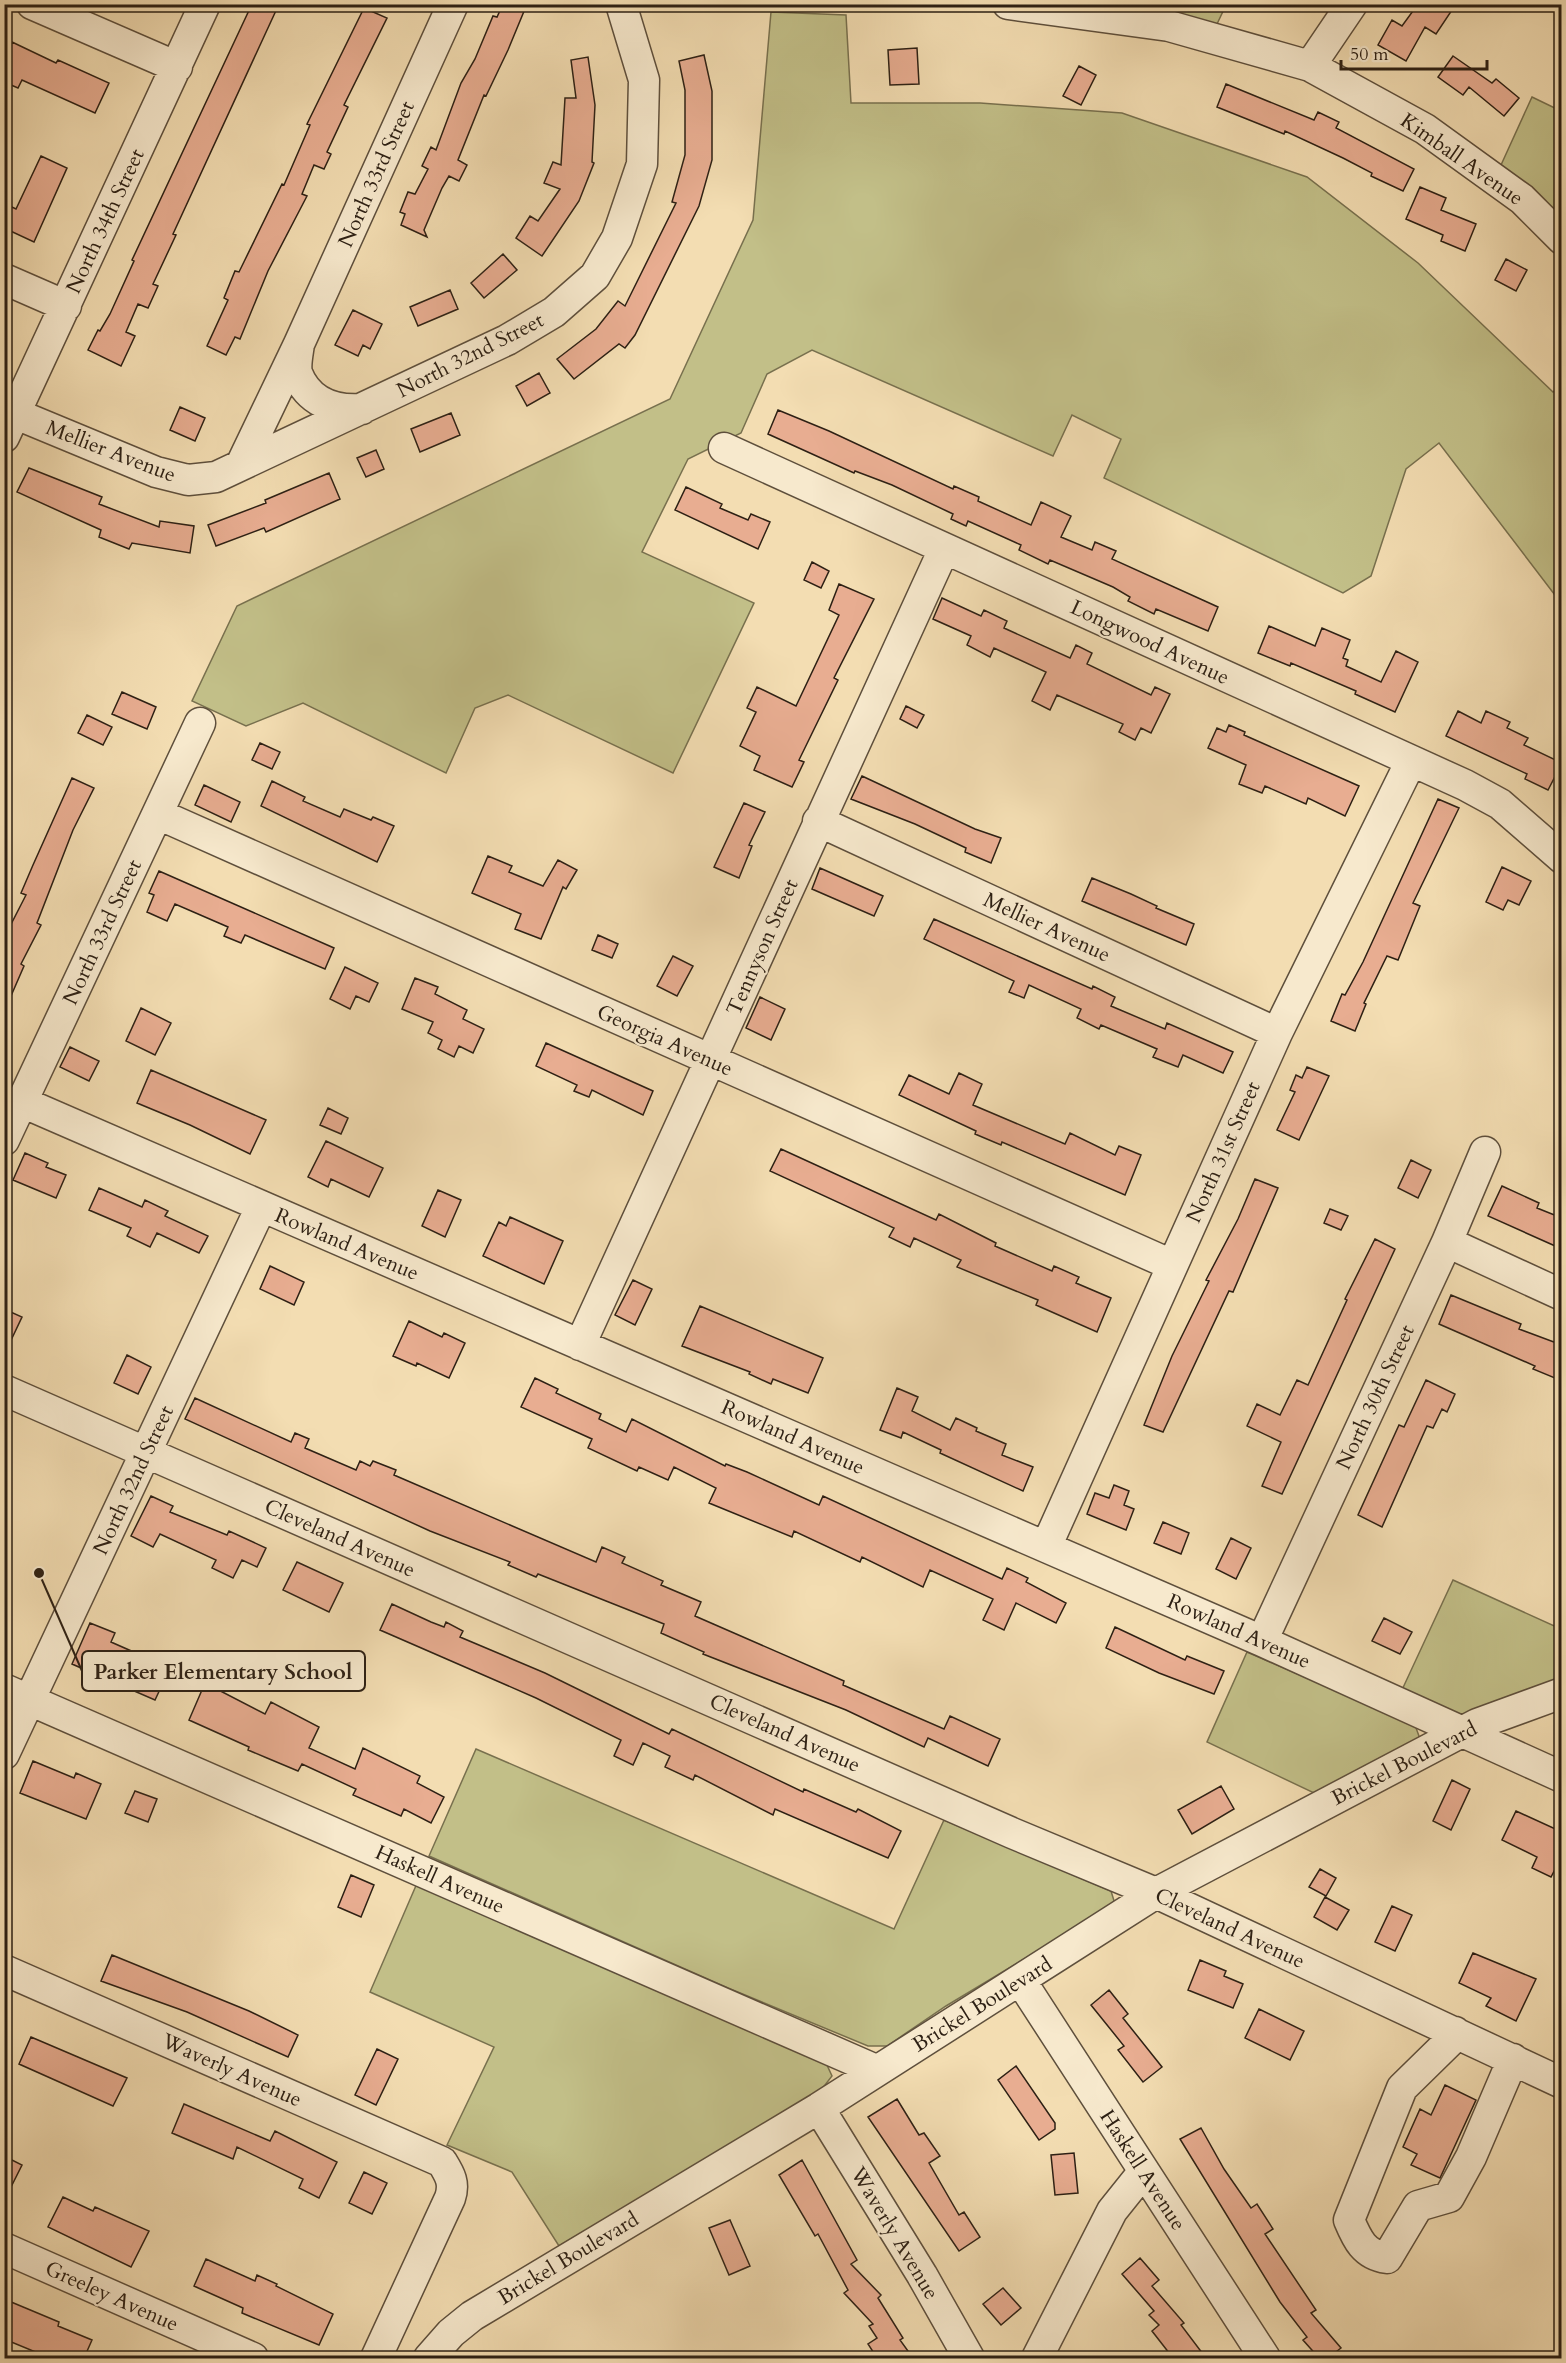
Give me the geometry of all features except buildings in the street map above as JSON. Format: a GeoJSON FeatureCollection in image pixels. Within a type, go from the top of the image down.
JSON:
{"type":"FeatureCollection","features":[{"type":"Feature","properties":{"kind":"street"},"geometry":{"type":"LineString","coordinates":[[32,4],[177,67]]}},
{"type":"Feature","properties":{"kind":"street","name":"North 34th Street"},"geometry":{"type":"LineString","coordinates":[[10,426],[205,4]]}},
{"type":"Feature","properties":{"kind":"street","name":"North 33rd Street"},"geometry":{"type":"LineString","coordinates":[[241,465],[299,344],[453,4]]}},
{"type":"Feature","properties":{"kind":"street","name":"North 32nd Street"},"geometry":{"type":"LineString","coordinates":[[241,465],[507,340],[554,312],[595,276],[617,238],[642,164],[644,80],[621,4]]}},
{"type":"Feature","properties":{"kind":"street","name":"Kimball Avenue"},"geometry":{"type":"LineString","coordinates":[[1008,4],[1169,26],[1310,66],[1425,129],[1522,199],[1562,239]]}},
{"type":"Feature","properties":{"kind":"street"},"geometry":{"type":"LineString","coordinates":[[1310,66],[1352,4]]}},
{"type":"Feature","properties":{"kind":"street"},"geometry":{"type":"LineString","coordinates":[[4,279],[66,306]]}},
{"type":"Feature","properties":{"kind":"street","name":"North 33rd Street"},"geometry":{"type":"LineString","coordinates":[[299,344],[297,371],[307,392],[327,406],[341,410],[362,409]]}},
{"type":"Feature","properties":{"kind":"street","name":"Mellier Avenue"},"geometry":{"type":"LineString","coordinates":[[10,426],[188,480],[216,477],[241,465]]}},
{"type":"Feature","properties":{"kind":"street","name":"Longwood Avenue"},"geometry":{"type":"LineString","coordinates":[[724,448],[1465,785],[1500,804],[1562,858]]}},
{"type":"Feature","properties":{"kind":"street","name":"Tennyson Street"},"geometry":{"type":"LineString","coordinates":[[580,1345],[944,549]]}},
{"type":"Feature","properties":{"kind":"street","name":"North 33rd Street"},"geometry":{"type":"LineString","coordinates":[[4,1140],[200,723]]}},
{"type":"Feature","properties":{"kind":"street","name":"North 31st Street"},"geometry":{"type":"LineString","coordinates":[[1046,1547],[1277,1033],[1411,762]]}},
{"type":"Feature","properties":{"kind":"street","name":"Georgia Avenue"},"geometry":{"type":"LineString","coordinates":[[158,814],[1172,1265]]}},
{"type":"Feature","properties":{"kind":"street","name":"Mellier Avenue"},"geometry":{"type":"LineString","coordinates":[[818,821],[1277,1033]]}},
{"type":"Feature","properties":{"kind":"street","name":"Rowland Avenue"},"geometry":{"type":"LineString","coordinates":[[22,1102],[1262,1641],[1464,1731],[1562,1778]]}},
{"type":"Feature","properties":{"kind":"street","name":"North 30th Street"},"geometry":{"type":"LineString","coordinates":[[1262,1641],[1447,1242],[1485,1152]]}},
{"type":"Feature","properties":{"kind":"street","name":"North 32nd Street"},"geometry":{"type":"LineString","coordinates":[[4,1754],[17,1694],[145,1452],[261,1207]]}},
{"type":"Feature","properties":{"kind":"street"},"geometry":{"type":"LineString","coordinates":[[1447,1242],[1562,1295]]}},
{"type":"Feature","properties":{"kind":"street","name":"Cleveland Avenue"},"geometry":{"type":"LineString","coordinates":[[4,1390],[1012,1833],[1156,1893],[1562,2083]]}},
{"type":"Feature","properties":{"kind":"street","name":"Brickel Boulevard"},"geometry":{"type":"LineString","coordinates":[[429,2358],[451,2333],[472,2316],[819,2108],[1156,1893],[1464,1731],[1562,1693]]}},
{"type":"Feature","properties":{"kind":"street","name":"Haskell Avenue"},"geometry":{"type":"LineString","coordinates":[[17,1694],[876,2070]]}},
{"type":"Feature","properties":{"kind":"street","name":"Waverly Avenue"},"geometry":{"type":"LineString","coordinates":[[4,1970],[442,2162],[452,2177],[453,2188],[450,2198],[376,2358]]}},
{"type":"Feature","properties":{"kind":"street","name":"Haskell Avenue"},"geometry":{"type":"LineString","coordinates":[[1021,1981],[1265,2358]]}},
{"type":"Feature","properties":{"kind":"street"},"geometry":{"type":"LineString","coordinates":[[1455,2032],[1452,2039],[1402,2088],[1360,2187],[1349,2220],[1361,2244],[1376,2257],[1387,2258],[1418,2206],[1449,2197],[1471,2157],[1513,2059]]}},
{"type":"Feature","properties":{"kind":"street","name":"Waverly Avenue"},"geometry":{"type":"LineString","coordinates":[[819,2108],[922,2275],[969,2358]]}},
{"type":"Feature","properties":{"kind":"street"},"geometry":{"type":"LineString","coordinates":[[1037,2358],[1112,2211],[1144,2172]]}},
{"type":"Feature","properties":{"kind":"street","name":"Greeley Avenue"},"geometry":{"type":"LineString","coordinates":[[4,2248],[253,2358]]}},
{"type":"Feature","properties":{"kind":"shaded area"},"geometry":{"type":"Polygon","coordinates":[[[1123,5],[1226,5],[1217,24],[1123,5]]]}},
{"type":"Feature","properties":{"kind":"shaded area"},"geometry":{"type":"Polygon","coordinates":[[[771,12],[846,15],[851,103],[980,103],[1122,113],[1307,177],[1418,263],[1553,392],[1561,386],[1561,603],[1439,443],[1406,469],[1371,576],[1343,593],[1104,478],[1121,439],[1072,415],[1053,456],[812,350],[767,374],[741,433],[688,459],[642,552],[754,603],[673,773],[508,695],[475,708],[446,773],[303,703],[246,726],[192,701],[237,606],[670,399],[753,220],[771,12]]]}},
{"type":"Feature","properties":{"kind":"shaded area"},"geometry":{"type":"Polygon","coordinates":[[[1532,97],[1561,111],[1561,218],[1501,165],[1532,97]]]}},
{"type":"Feature","properties":{"kind":"shaded area"},"geometry":{"type":"Polygon","coordinates":[[[1453,1580],[1561,1629],[1561,1678],[1467,1716],[1449,1712],[1401,1692],[1453,1580]]]}},
{"type":"Feature","properties":{"kind":"shaded area"},"geometry":{"type":"Polygon","coordinates":[[[1247,1652],[1415,1725],[1420,1739],[1314,1793],[1207,1742],[1247,1652]]]}},
{"type":"Feature","properties":{"kind":"shaded area"},"geometry":{"type":"Polygon","coordinates":[[[476,1749],[894,1929],[944,1820],[1111,1891],[1115,1904],[946,2006],[887,2046],[868,2046],[728,1988],[429,1856],[476,1749]]]}},
{"type":"Feature","properties":{"kind":"shaded area"},"geometry":{"type":"Polygon","coordinates":[[[418,1881],[826,2063],[832,2076],[822,2089],[749,2135],[559,2246],[512,2172],[447,2145],[494,2047],[370,1992],[418,1881]]]}},
{"type":"Feature","properties":{"kind":"place","name":"Parker Elementary School"},"geometry":{"type":"Point","coordinates":[39,1573]}}]}
